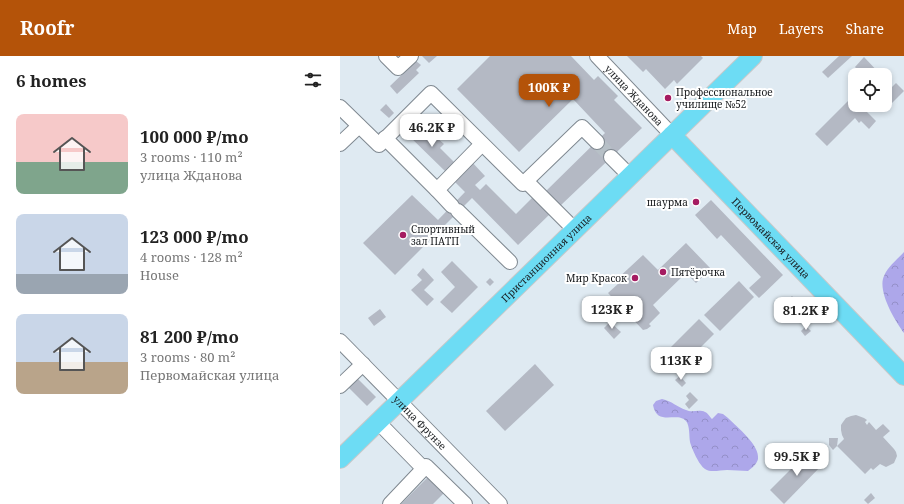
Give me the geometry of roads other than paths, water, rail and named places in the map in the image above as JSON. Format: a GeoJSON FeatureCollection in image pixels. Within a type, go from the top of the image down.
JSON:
{"type":"FeatureCollection","features":[{"type":"Feature","properties":{"kind":"main road","name":"Пристанционная улица"},"geometry":{"type":"LineString","coordinates":[[340,459],[753,56]]}},
{"type":"Feature","properties":{"kind":"main road","name":"Первомайская улица"},"geometry":{"type":"LineString","coordinates":[[672,135],[904,376]]}},
{"type":"Feature","properties":{"kind":"street"},"geometry":{"type":"LineString","coordinates":[[386,56],[398,68],[411,56]]}},
{"type":"Feature","properties":{"kind":"street","name":"улица Жданова"},"geometry":{"type":"LineString","coordinates":[[597,56],[672,135]]}},
{"type":"Feature","properties":{"kind":"street"},"geometry":{"type":"LineString","coordinates":[[340,107],[379,145],[432,93],[523,184],[582,127],[597,142]]}},
{"type":"Feature","properties":{"kind":"street"},"geometry":{"type":"LineString","coordinates":[[340,144],[359,126]]}},
{"type":"Feature","properties":{"kind":"street"},"geometry":{"type":"LineString","coordinates":[[385,138],[510,262]]}},
{"type":"Feature","properties":{"kind":"street"},"geometry":{"type":"LineString","coordinates":[[437,190],[482,144]]}},
{"type":"Feature","properties":{"kind":"street"},"geometry":{"type":"LineString","coordinates":[[611,157],[630,176]]}},
{"type":"Feature","properties":{"kind":"street"},"geometry":{"type":"LineString","coordinates":[[526,181],[575,230]]}},
{"type":"Feature","properties":{"kind":"street","name":"улица Фрунзе"},"geometry":{"type":"LineString","coordinates":[[340,341],[500,504]]}},
{"type":"Feature","properties":{"kind":"street"},"geometry":{"type":"LineString","coordinates":[[340,386],[363,364]]}},
{"type":"Feature","properties":{"kind":"street"},"geometry":{"type":"LineString","coordinates":[[378,422],[424,469]]}},
{"type":"Feature","properties":{"kind":"street"},"geometry":{"type":"LineString","coordinates":[[390,504],[426,466],[465,504]]}},
{"type":"Feature","properties":{"kind":"tunnel"},"geometry":{"type":"LineString","coordinates":[[597,142],[611,157]]}},
{"type":"Feature","properties":{"kind":"place","name":"Профессиональное училище №52"},"geometry":{"type":"Point","coordinates":[668,98]}},
{"type":"Feature","properties":{"kind":"place","name":"шаурма"},"geometry":{"type":"Point","coordinates":[696,202]}},
{"type":"Feature","properties":{"kind":"place","name":"Спортивный зал ПАТП"},"geometry":{"type":"Point","coordinates":[403,235]}},
{"type":"Feature","properties":{"kind":"place","name":"Пятёрочка"},"geometry":{"type":"Point","coordinates":[663,272]}},
{"type":"Feature","properties":{"kind":"place","name":"Мир Красок"},"geometry":{"type":"Point","coordinates":[635,278]}}]}
